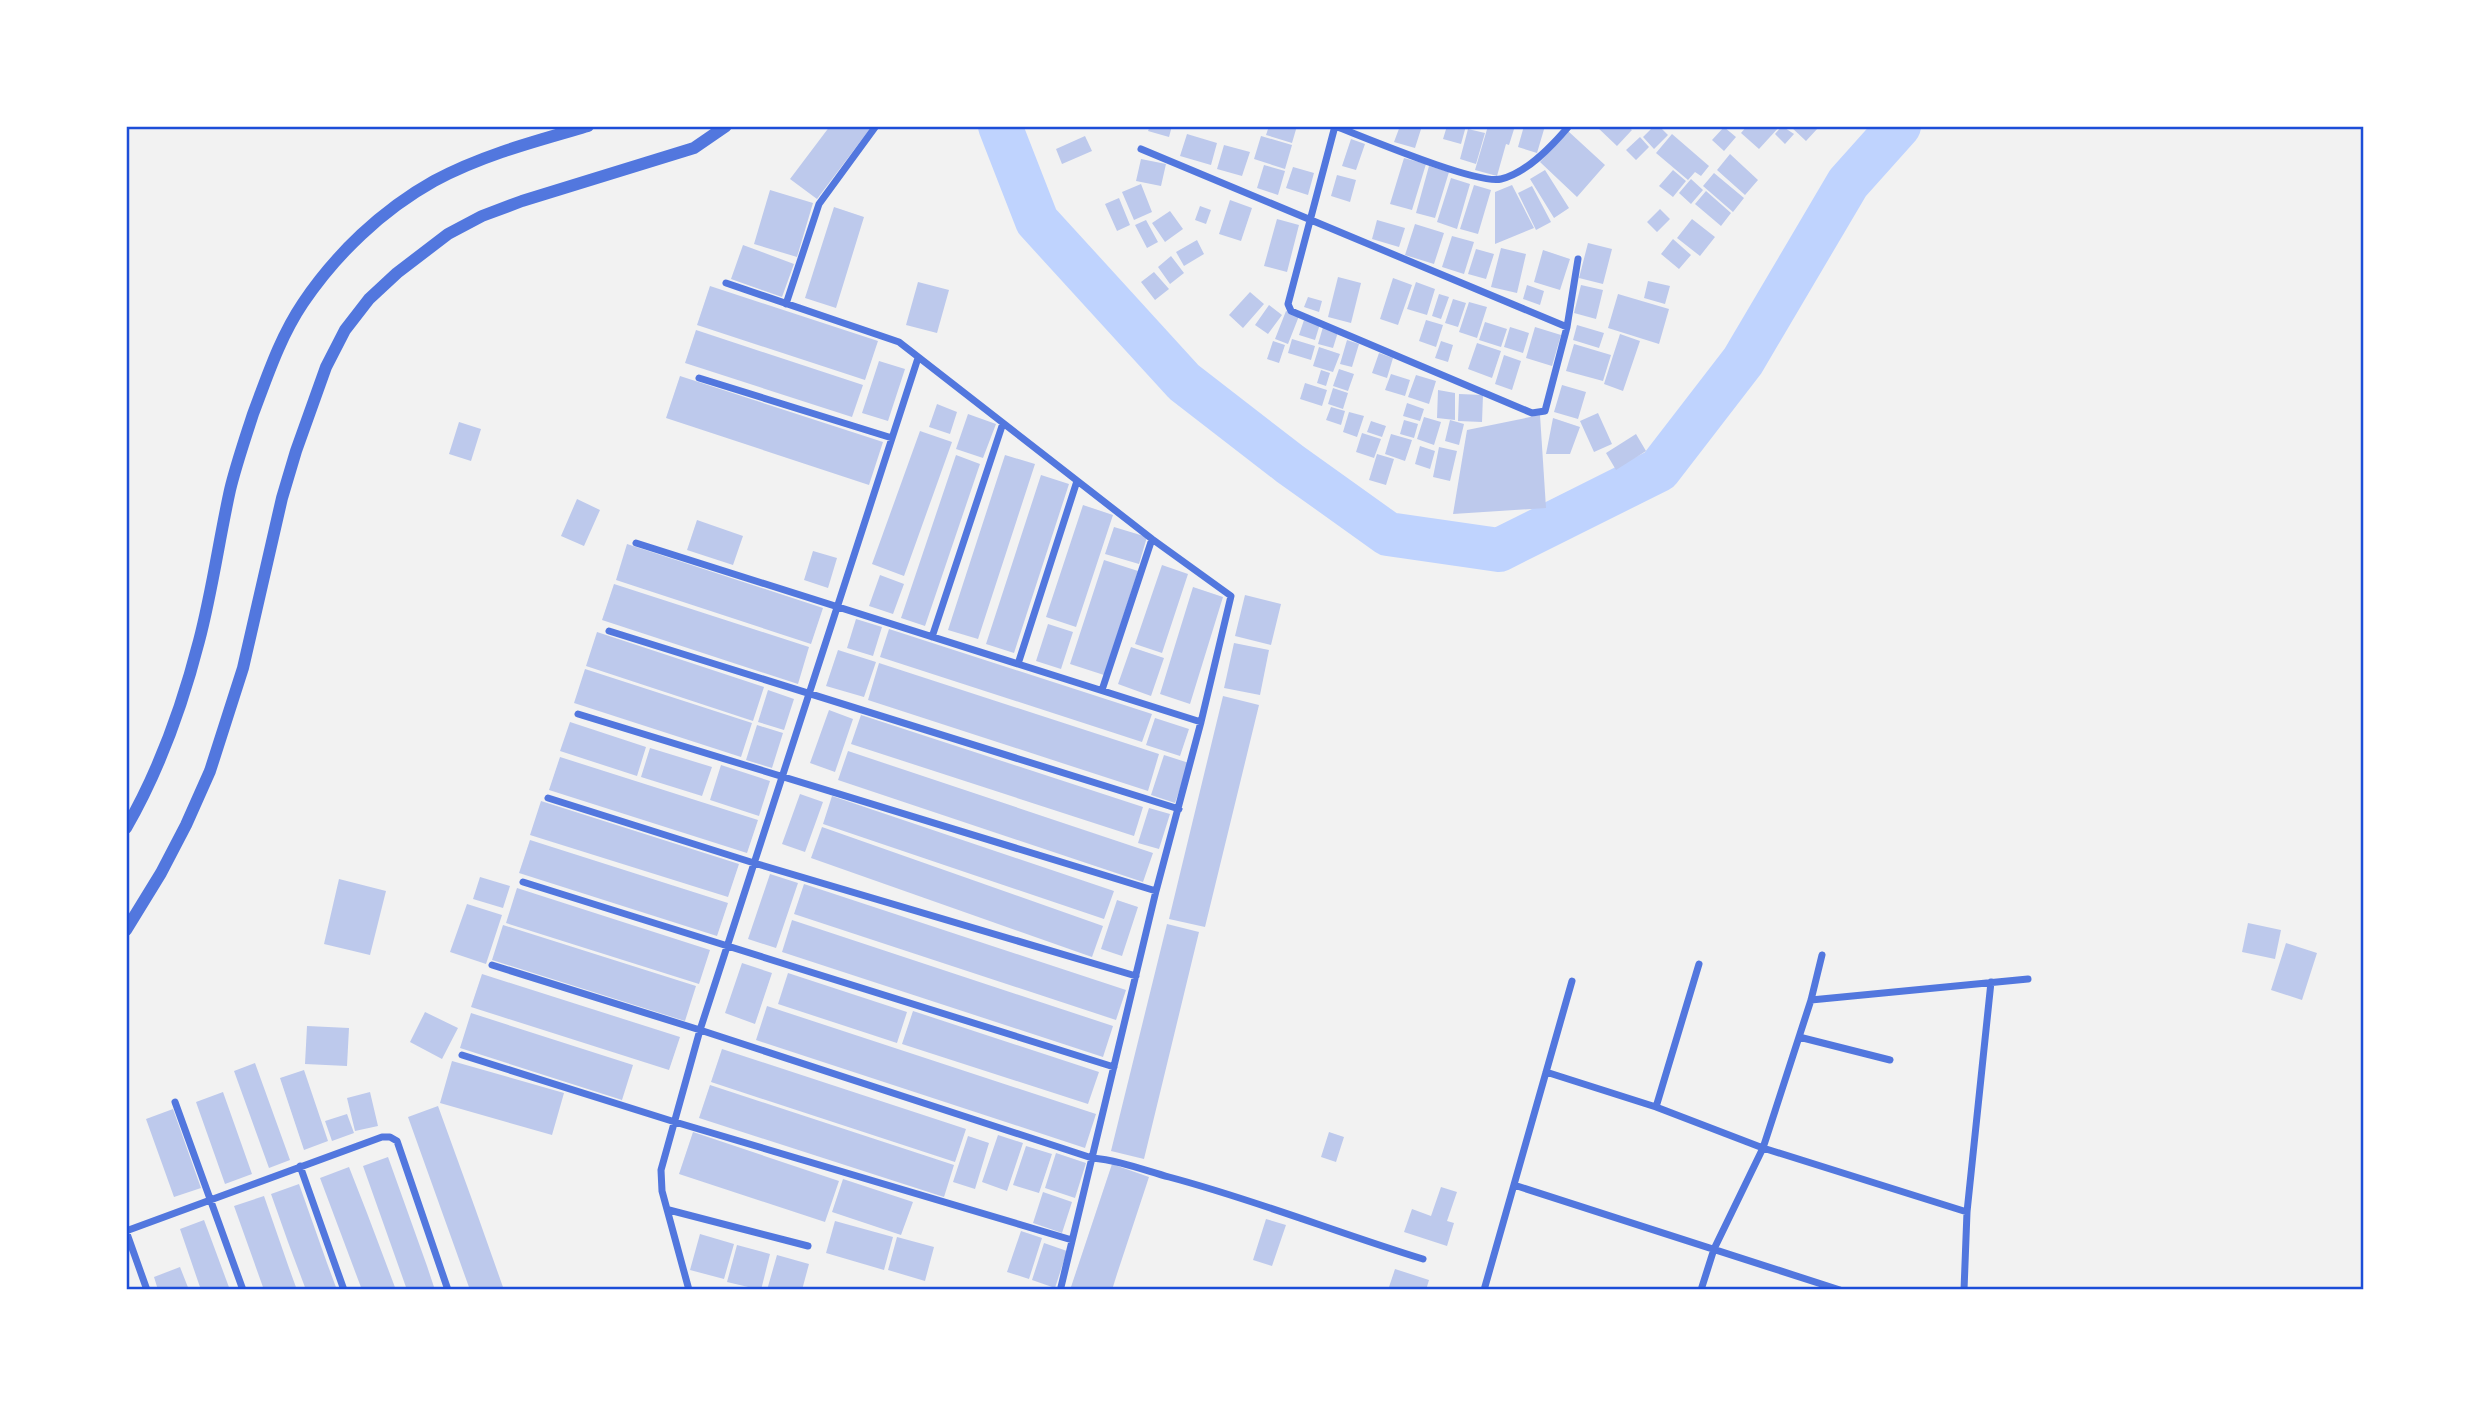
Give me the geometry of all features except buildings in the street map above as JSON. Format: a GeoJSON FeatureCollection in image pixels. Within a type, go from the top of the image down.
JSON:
{"type":"FeatureCollection","features":[{"type":"Feature","properties":{"kind":"street"},"geometry":{"type":"LineString","coordinates":[[126,828],[146,794],[177,721],[200,639],[230,488],[279,347],[302,304],[332,265],[366,230],[397,204],[475,162],[515,147],[588,126]]}},
{"type":"Feature","properties":{"kind":"street"},"geometry":{"type":"LineString","coordinates":[[126,930],[168,861],[210,771],[243,668],[282,498],[296,451],[326,367],[345,330],[369,299],[397,273],[459,228],[522,201],[694,148],[726,126]]}},
{"type":"Feature","properties":{"kind":"street"},"geometry":{"type":"LineString","coordinates":[[786,303],[819,204],[876,126]]}},
{"type":"Feature","properties":{"kind":"street"},"geometry":{"type":"LineString","coordinates":[[1569,126],[1523,169],[1499,180],[1470,176],[1335,126],[1288,304],[1291,311],[1532,413],[1545,411],[1567,327],[1578,259]]}},
{"type":"Feature","properties":{"kind":"street"},"geometry":{"type":"LineString","coordinates":[[1141,149],[1567,327]]}},
{"type":"Feature","properties":{"kind":"street"},"geometry":{"type":"LineString","coordinates":[[726,283],[899,342],[1152,539],[1231,596],[1156,891],[1061,1287]]}},
{"type":"Feature","properties":{"kind":"street"},"geometry":{"type":"LineString","coordinates":[[688,1290],[662,1191],[661,1170],[700,1030],[918,358]]}},
{"type":"Feature","properties":{"kind":"street"},"geometry":{"type":"LineString","coordinates":[[699,379],[892,438]]}},
{"type":"Feature","properties":{"kind":"street"},"geometry":{"type":"LineString","coordinates":[[932,637],[1003,423]]}},
{"type":"Feature","properties":{"kind":"street"},"geometry":{"type":"LineString","coordinates":[[1018,664],[1077,481]]}},
{"type":"Feature","properties":{"kind":"street"},"geometry":{"type":"LineString","coordinates":[[1102,691],[1152,539]]}},
{"type":"Feature","properties":{"kind":"street"},"geometry":{"type":"LineString","coordinates":[[636,543],[1201,722]]}},
{"type":"Feature","properties":{"kind":"street"},"geometry":{"type":"LineString","coordinates":[[610,631],[1179,809]]}},
{"type":"Feature","properties":{"kind":"street"},"geometry":{"type":"LineString","coordinates":[[579,714],[1156,891]]}},
{"type":"Feature","properties":{"kind":"street"},"geometry":{"type":"LineString","coordinates":[[548,798],[754,863],[1136,976]]}},
{"type":"Feature","properties":{"kind":"street"},"geometry":{"type":"LineString","coordinates":[[523,882],[1114,1067]]}},
{"type":"Feature","properties":{"kind":"street"},"geometry":{"type":"LineString","coordinates":[[1701,1290],[1714,1249],[1763,1148],[1811,1000],[1822,955]]}},
{"type":"Feature","properties":{"kind":"street"},"geometry":{"type":"LineString","coordinates":[[1656,1107],[1699,964]]}},
{"type":"Feature","properties":{"kind":"street"},"geometry":{"type":"LineString","coordinates":[[492,965],[1092,1158],[1184,1181],[1278,1209],[1366,1242],[1423,1259]]}},
{"type":"Feature","properties":{"kind":"street"},"geometry":{"type":"LineString","coordinates":[[1811,1000],[2028,979]]}},
{"type":"Feature","properties":{"kind":"street"},"geometry":{"type":"LineString","coordinates":[[1484,1290],[1572,981]]}},
{"type":"Feature","properties":{"kind":"street"},"geometry":{"type":"LineString","coordinates":[[1964,1290],[1967,1212],[1991,982]]}},
{"type":"Feature","properties":{"kind":"street"},"geometry":{"type":"LineString","coordinates":[[1799,1038],[1890,1060]]}},
{"type":"Feature","properties":{"kind":"street"},"geometry":{"type":"LineString","coordinates":[[462,1055],[675,1122],[1072,1240]]}},
{"type":"Feature","properties":{"kind":"street"},"geometry":{"type":"LineString","coordinates":[[1546,1072],[1656,1107],[1763,1148],[1967,1212]]}},
{"type":"Feature","properties":{"kind":"street"},"geometry":{"type":"LineString","coordinates":[[175,1102],[243,1290]]}},
{"type":"Feature","properties":{"kind":"street"},"geometry":{"type":"LineString","coordinates":[[147,1290],[126,1231],[382,1136],[397,1141],[448,1290]]}},
{"type":"Feature","properties":{"kind":"street"},"geometry":{"type":"LineString","coordinates":[[300,1166],[344,1290]]}},
{"type":"Feature","properties":{"kind":"street"},"geometry":{"type":"LineString","coordinates":[[1514,1185],[1840,1290]]}},
{"type":"Feature","properties":{"kind":"street"},"geometry":{"type":"LineString","coordinates":[[668,1210],[808,1246]]}},
{"type":"Feature","properties":{"kind":"waterway"},"geometry":{"type":"LineString","coordinates":[[1000,126],[1037,221],[1184,382],[1290,464],[1388,534],[1499,550],[1659,470],[1743,361],[1848,183],[1899,126]]}}]}
